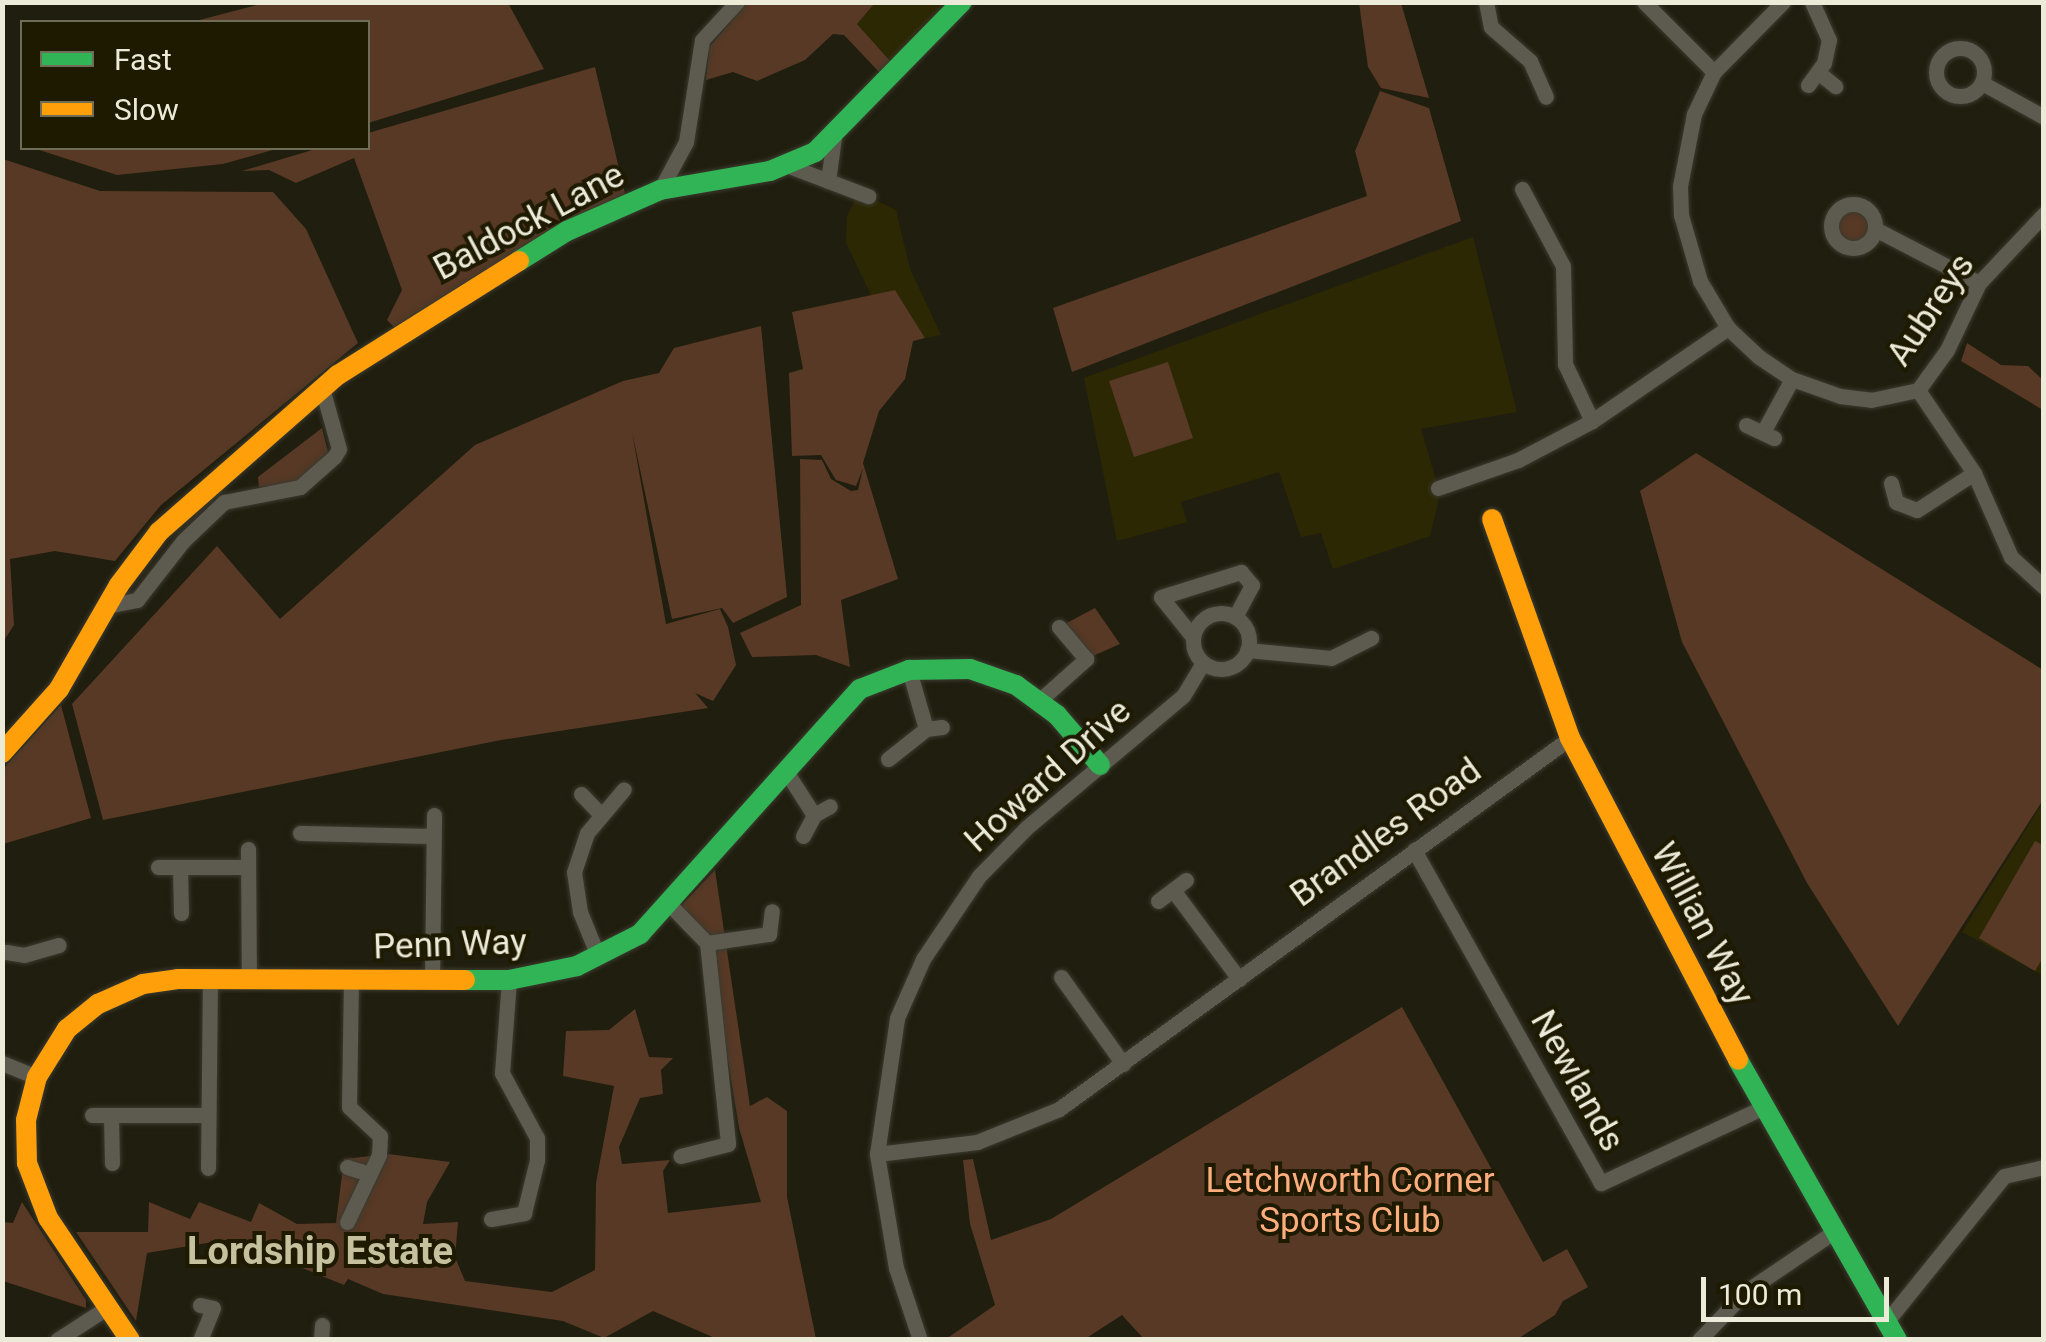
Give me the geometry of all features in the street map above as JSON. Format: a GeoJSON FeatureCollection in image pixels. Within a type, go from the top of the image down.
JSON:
{"type":"FeatureCollection","features":[{"type":"Feature","properties":{"kind":"street"},"geometry":{"type":"LineString","coordinates":[[660,190],[681,155],[694,103],[698,52],[708,26],[737,2]]}},
{"type":"Feature","properties":{"kind":"street","name":"Baldock Lane"},"geometry":{"type":"LineString","coordinates":[[2,753],[59,689],[106,606],[178,512],[322,388],[484,278],[567,231],[660,190],[789,166],[834,137],[962,2]]}},
{"type":"Feature","properties":{"kind":"street"},"geometry":{"type":"LineString","coordinates":[[1486,2],[1491,26],[1530,61],[1536,92]]}},
{"type":"Feature","properties":{"kind":"street"},"geometry":{"type":"LineString","coordinates":[[1644,2],[1714,72]]}},
{"type":"Feature","properties":{"kind":"street","name":"Aubreys"},"geometry":{"type":"LineString","coordinates":[[1783,2],[1714,72],[1682,160],[1680,216],[1700,280],[1728,328],[1792,379],[1871,400],[1918,390],[1947,350],[1980,282],[2040,225]]}},
{"type":"Feature","properties":{"kind":"street"},"geometry":{"type":"LineString","coordinates":[[1812,2],[1829,40],[1814,79],[1835,86]]}},
{"type":"Feature","properties":{"kind":"street"},"geometry":{"type":"LineString","coordinates":[[1982,83],[2044,118]]}},
{"type":"Feature","properties":{"kind":"street"},"geometry":{"type":"LineString","coordinates":[[828,181],[834,137]]}},
{"type":"Feature","properties":{"kind":"street"},"geometry":{"type":"LineString","coordinates":[[681,155],[695,184]]}},
{"type":"Feature","properties":{"kind":"street"},"geometry":{"type":"LineString","coordinates":[[789,166],[868,196]]}},
{"type":"Feature","properties":{"kind":"street"},"geometry":{"type":"LineString","coordinates":[[1522,189],[1526,210],[1564,266],[1566,364],[1592,420]]}},
{"type":"Feature","properties":{"kind":"street"},"geometry":{"type":"LineString","coordinates":[[1875,229],[1980,282]]}},
{"type":"Feature","properties":{"kind":"street"},"geometry":{"type":"LineString","coordinates":[[1438,488],[1518,460],[1592,420],[1728,328]]}},
{"type":"Feature","properties":{"kind":"street"},"geometry":{"type":"LineString","coordinates":[[1746,425],[1769,435],[1792,379]]}},
{"type":"Feature","properties":{"kind":"street"},"geometry":{"type":"LineString","coordinates":[[106,606],[137,600],[182,541],[224,502],[300,487],[334,458],[339,448],[322,388]]}},
{"type":"Feature","properties":{"kind":"street"},"geometry":{"type":"LineString","coordinates":[[1918,390],[1974,474],[2010,557],[2044,587]]}},
{"type":"Feature","properties":{"kind":"street"},"geometry":{"type":"LineString","coordinates":[[1892,483],[1888,504],[1910,510],[1926,507],[1974,474]]}},
{"type":"Feature","properties":{"kind":"street","name":"Willian Way"},"geometry":{"type":"LineString","coordinates":[[1492,519],[1519,610],[1570,738],[1676,950],[1892,1330]]}},
{"type":"Feature","properties":{"kind":"street"},"geometry":{"type":"LineString","coordinates":[[1236,617],[1252,585],[1241,572],[1161,597],[1193,638],[1202,664],[1226,668],[1247,650],[1331,658],[1371,638]]}},
{"type":"Feature","properties":{"kind":"street"},"geometry":{"type":"LineString","coordinates":[[1193,638],[1213,614],[1236,617],[1248,632],[1247,650]]}},
{"type":"Feature","properties":{"kind":"street"},"geometry":{"type":"LineString","coordinates":[[1040,700],[1086,659],[1059,627]]}},
{"type":"Feature","properties":{"kind":"street","name":"Howard Drive"},"geometry":{"type":"LineString","coordinates":[[920,1340],[896,1268],[877,1154],[890,1047],[923,959],[1000,852],[1182,696],[1202,664]]}},
{"type":"Feature","properties":{"kind":"street"},"geometry":{"type":"LineString","coordinates":[[888,759],[934,728],[909,670]]}},
{"type":"Feature","properties":{"kind":"street","name":"Penn Way"},"geometry":{"type":"LineString","coordinates":[[130,1340],[32,1182],[26,1120],[37,1078],[55,1044],[98,1004],[160,980],[509,980],[598,956],[640,934],[671,906],[860,690],[909,670],[970,670],[1040,700],[1100,766]]}},
{"type":"Feature","properties":{"kind":"street","name":"Brandles Road"},"geometry":{"type":"LineString","coordinates":[[877,1154],[957,1146],[1016,1130],[1123,1064],[1570,738]]}},
{"type":"Feature","properties":{"kind":"street"},"geometry":{"type":"LineString","coordinates":[[787,773],[814,815]]}},
{"type":"Feature","properties":{"kind":"street"},"geometry":{"type":"LineString","coordinates":[[598,956],[580,912],[574,872],[601,815],[624,789]]}},
{"type":"Feature","properties":{"kind":"street"},"geometry":{"type":"LineString","coordinates":[[581,794],[601,815]]}},
{"type":"Feature","properties":{"kind":"street"},"geometry":{"type":"LineString","coordinates":[[803,836],[814,815],[830,806]]}},
{"type":"Feature","properties":{"kind":"street"},"geometry":{"type":"LineString","coordinates":[[432,981],[434,815]]}},
{"type":"Feature","properties":{"kind":"street"},"geometry":{"type":"LineString","coordinates":[[300,833],[434,836]]}},
{"type":"Feature","properties":{"kind":"street"},"geometry":{"type":"LineString","coordinates":[[324,834],[325,854]]}},
{"type":"Feature","properties":{"kind":"street"},"geometry":{"type":"LineString","coordinates":[[248,849],[249,979]]}},
{"type":"Feature","properties":{"kind":"street","name":"Newlands"},"geometry":{"type":"LineString","coordinates":[[1414,850],[1601,1183],[1764,1107]]}},
{"type":"Feature","properties":{"kind":"street"},"geometry":{"type":"LineString","coordinates":[[158,867],[247,868]]}},
{"type":"Feature","properties":{"kind":"street"},"geometry":{"type":"LineString","coordinates":[[180,868],[181,912]]}},
{"type":"Feature","properties":{"kind":"street"},"geometry":{"type":"LineString","coordinates":[[1158,901],[1179,885],[1238,979]]}},
{"type":"Feature","properties":{"kind":"street"},"geometry":{"type":"LineString","coordinates":[[671,906],[707,943],[728,1144],[681,1156]]}},
{"type":"Feature","properties":{"kind":"street"},"geometry":{"type":"LineString","coordinates":[[707,943],[769,934],[772,911]]}},
{"type":"Feature","properties":{"kind":"street"},"geometry":{"type":"LineString","coordinates":[[4,950],[24,954],[59,945]]}},
{"type":"Feature","properties":{"kind":"street"},"geometry":{"type":"LineString","coordinates":[[1061,977],[1123,1064]]}},
{"type":"Feature","properties":{"kind":"street"},"geometry":{"type":"LineString","coordinates":[[208,1168],[210,979]]}},
{"type":"Feature","properties":{"kind":"street"},"geometry":{"type":"LineString","coordinates":[[346,1222],[370,1174],[380,1136],[355,1119],[348,1098],[351,980]]}},
{"type":"Feature","properties":{"kind":"street"},"geometry":{"type":"LineString","coordinates":[[491,1219],[524,1213],[536,1160],[537,1138],[502,1072],[509,980]]}},
{"type":"Feature","properties":{"kind":"street"},"geometry":{"type":"LineString","coordinates":[[1057,1004],[1072,993]]}},
{"type":"Feature","properties":{"kind":"street"},"geometry":{"type":"LineString","coordinates":[[2,1063],[37,1078]]}},
{"type":"Feature","properties":{"kind":"street"},"geometry":{"type":"LineString","coordinates":[[92,1115],[208,1115]]}},
{"type":"Feature","properties":{"kind":"street"},"geometry":{"type":"LineString","coordinates":[[111,1116],[112,1163]]}},
{"type":"Feature","properties":{"kind":"street"},"geometry":{"type":"LineString","coordinates":[[347,1167],[370,1174]]}},
{"type":"Feature","properties":{"kind":"street"},"geometry":{"type":"LineString","coordinates":[[1892,1330],[2004,1176],[2044,1167]]}},
{"type":"Feature","properties":{"kind":"street"},"geometry":{"type":"LineString","coordinates":[[1699,1340],[1745,1292],[1835,1231]]}},
{"type":"Feature","properties":{"kind":"street"},"geometry":{"type":"LineString","coordinates":[[200,1305],[213,1308],[200,1340]]}},
{"type":"Feature","properties":{"kind":"street"},"geometry":{"type":"LineString","coordinates":[[57,1340],[108,1307]]}},
{"type":"Feature","properties":{"kind":"shaded area"},"geometry":{"type":"Polygon","coordinates":[[[875,3],[953,3],[891,62],[857,24],[875,3]]]}},
{"type":"Feature","properties":{"kind":"shaded area"},"geometry":{"type":"Polygon","coordinates":[[[859,192],[896,210],[910,269],[941,335],[925,338],[895,290],[871,295],[846,243],[847,216],[859,192]]]}},
{"type":"Feature","properties":{"kind":"shaded area"},"geometry":{"type":"Polygon","coordinates":[[[1473,237],[1517,412],[1421,429],[1440,494],[1430,536],[1333,569],[1321,533],[1301,537],[1279,472],[1181,502],[1187,522],[1117,541],[1084,378],[1473,237]]]}},
{"type":"Feature","properties":{"kind":"shaded area"},"geometry":{"type":"Polygon","coordinates":[[[2043,802],[2043,975],[1962,932],[2043,802]]]}},
{"type":"Feature","properties":{"kind":"green space"},"geometry":{"type":"Polygon","coordinates":[[[268,2],[508,3],[544,69],[370,122],[370,20],[200,20],[268,2]]]}},
{"type":"Feature","properties":{"kind":"green space"},"geometry":{"type":"Polygon","coordinates":[[[747,3],[875,3],[857,24],[891,62],[881,74],[844,35],[833,34],[805,60],[757,81],[733,72],[706,80],[709,47],[747,3]]]}},
{"type":"Feature","properties":{"kind":"green space"},"geometry":{"type":"Polygon","coordinates":[[[1359,3],[1401,3],[1429,98],[1381,88],[1368,67],[1359,3]]]}},
{"type":"Feature","properties":{"kind":"green space"},"geometry":{"type":"Polygon","coordinates":[[[595,67],[626,198],[558,229],[394,327],[387,320],[402,290],[354,158],[296,183],[269,170],[242,171],[312,150],[370,150],[370,132],[595,67]]]}},
{"type":"Feature","properties":{"kind":"green space"},"geometry":{"type":"Polygon","coordinates":[[[1380,91],[1429,108],[1461,221],[1072,372],[1053,308],[1367,196],[1355,151],[1380,91]]]}},
{"type":"Feature","properties":{"kind":"green space"},"geometry":{"type":"Polygon","coordinates":[[[39,150],[273,150],[223,164],[117,175],[39,150]]]}},
{"type":"Feature","properties":{"kind":"green space"},"geometry":{"type":"Polygon","coordinates":[[[3,159],[100,191],[273,192],[306,229],[358,343],[161,505],[115,561],[55,551],[10,559],[14,625],[3,642],[3,159]]]}},
{"type":"Feature","properties":{"kind":"green space"},"geometry":{"type":"Polygon","coordinates":[[[1852,207],[1865,213],[1871,226],[1865,239],[1852,245],[1839,239],[1833,226],[1839,213],[1852,207]]]}},
{"type":"Feature","properties":{"kind":"green space"},"geometry":{"type":"Polygon","coordinates":[[[895,290],[925,338],[913,341],[905,379],[879,411],[863,463],[898,579],[841,600],[850,667],[816,655],[752,657],[740,633],[801,605],[800,459],[822,460],[831,479],[851,491],[858,490],[863,468],[856,486],[836,480],[821,455],[792,456],[789,373],[803,369],[792,312],[895,290]]]}},
{"type":"Feature","properties":{"kind":"green space"},"geometry":{"type":"Polygon","coordinates":[[[761,326],[787,597],[733,623],[722,608],[672,619],[632,432],[666,624],[720,609],[728,627],[736,665],[713,701],[695,693],[708,708],[501,740],[103,820],[72,704],[217,546],[280,619],[475,445],[623,381],[659,373],[674,348],[761,326]]]}},
{"type":"Feature","properties":{"kind":"green space"},"geometry":{"type":"Polygon","coordinates":[[[1967,343],[2001,365],[2028,366],[2043,380],[2043,410],[1961,361],[1967,343]]]}},
{"type":"Feature","properties":{"kind":"green space"},"geometry":{"type":"Polygon","coordinates":[[[1168,362],[1193,438],[1134,457],[1109,381],[1168,362]]]}},
{"type":"Feature","properties":{"kind":"green space"},"geometry":{"type":"Polygon","coordinates":[[[322,428],[328,452],[298,484],[259,487],[258,477],[322,428]]]}},
{"type":"Feature","properties":{"kind":"green space"},"geometry":{"type":"Polygon","coordinates":[[[1696,453],[2043,670],[2043,800],[1898,1026],[1807,883],[1682,642],[1640,491],[1696,453]]]}},
{"type":"Feature","properties":{"kind":"green space"},"geometry":{"type":"Polygon","coordinates":[[[1095,608],[1120,644],[1086,659],[1059,627],[1095,608]]]}},
{"type":"Feature","properties":{"kind":"green space"},"geometry":{"type":"Polygon","coordinates":[[[61,705],[91,818],[3,844],[2,770],[61,705]]]}},
{"type":"Feature","properties":{"kind":"green space"},"geometry":{"type":"Polygon","coordinates":[[[2035,841],[2043,845],[2044,956],[2035,971],[1979,938],[2035,841]]]}},
{"type":"Feature","properties":{"kind":"green space"},"geometry":{"type":"Polygon","coordinates":[[[715,870],[750,1106],[767,1097],[787,1111],[787,1197],[816,1339],[717,1339],[653,1311],[604,1338],[563,1321],[383,1294],[348,1279],[344,1285],[231,1239],[147,1253],[136,1321],[76,1232],[148,1232],[149,1202],[190,1219],[199,1202],[251,1222],[259,1203],[297,1224],[336,1223],[344,1159],[388,1154],[450,1162],[427,1202],[423,1224],[458,1222],[455,1257],[465,1281],[552,1292],[595,1270],[596,1183],[614,1086],[563,1076],[566,1031],[609,1030],[635,1009],[649,1057],[673,1058],[661,1070],[663,1094],[640,1098],[619,1147],[622,1164],[670,1160],[663,1171],[668,1213],[761,1202],[739,1128],[708,937],[680,907],[715,870]]]}},
{"type":"Feature","properties":{"kind":"green space","name":"Letchworth Corner Sports Club"},"geometry":{"type":"Polygon","coordinates":[[[1402,1007],[1543,1262],[1567,1249],[1588,1287],[1563,1301],[1555,1315],[1516,1340],[1144,1339],[1122,1315],[1085,1339],[946,1339],[995,1305],[970,1224],[963,1160],[973,1159],[991,1240],[1051,1219],[1402,1007]]]}},
{"type":"Feature","properties":{"kind":"green space"},"geometry":{"type":"Polygon","coordinates":[[[22,1202],[86,1300],[86,1308],[3,1281],[3,1222],[13,1223],[22,1202]]]}},
{"type":"Feature","properties":{"kind":"traffic: fast"},"geometry":{"type":"LineString","coordinates":[[519,261],[567,231],[660,190],[770,171],[815,152],[962,2]]}},
{"type":"Feature","properties":{"kind":"traffic: fast"},"geometry":{"type":"LineString","coordinates":[[465,980],[509,980],[577,966],[640,934],[860,689],[909,670],[970,669],[1016,685],[1057,715],[1100,765]]}},
{"type":"Feature","properties":{"kind":"traffic: fast"},"geometry":{"type":"LineString","coordinates":[[1738,1060],[1897,1340]]}},
{"type":"Feature","properties":{"kind":"traffic: slow"},"geometry":{"type":"LineString","coordinates":[[2,753],[59,689],[119,585],[159,532],[338,375],[519,261]]}},
{"type":"Feature","properties":{"kind":"traffic: slow"},"geometry":{"type":"LineString","coordinates":[[1492,519],[1570,738],[1738,1060]]}},
{"type":"Feature","properties":{"kind":"traffic: slow"},"geometry":{"type":"LineString","coordinates":[[130,1340],[48,1218],[27,1163],[26,1120],[37,1077],[67,1029],[98,1004],[143,984],[178,979],[465,980]]}},
{"type":"Feature","properties":{"kind":"district","name":"Lordship Estate"},"geometry":{"type":"Point","coordinates":[320,1252]}}]}
